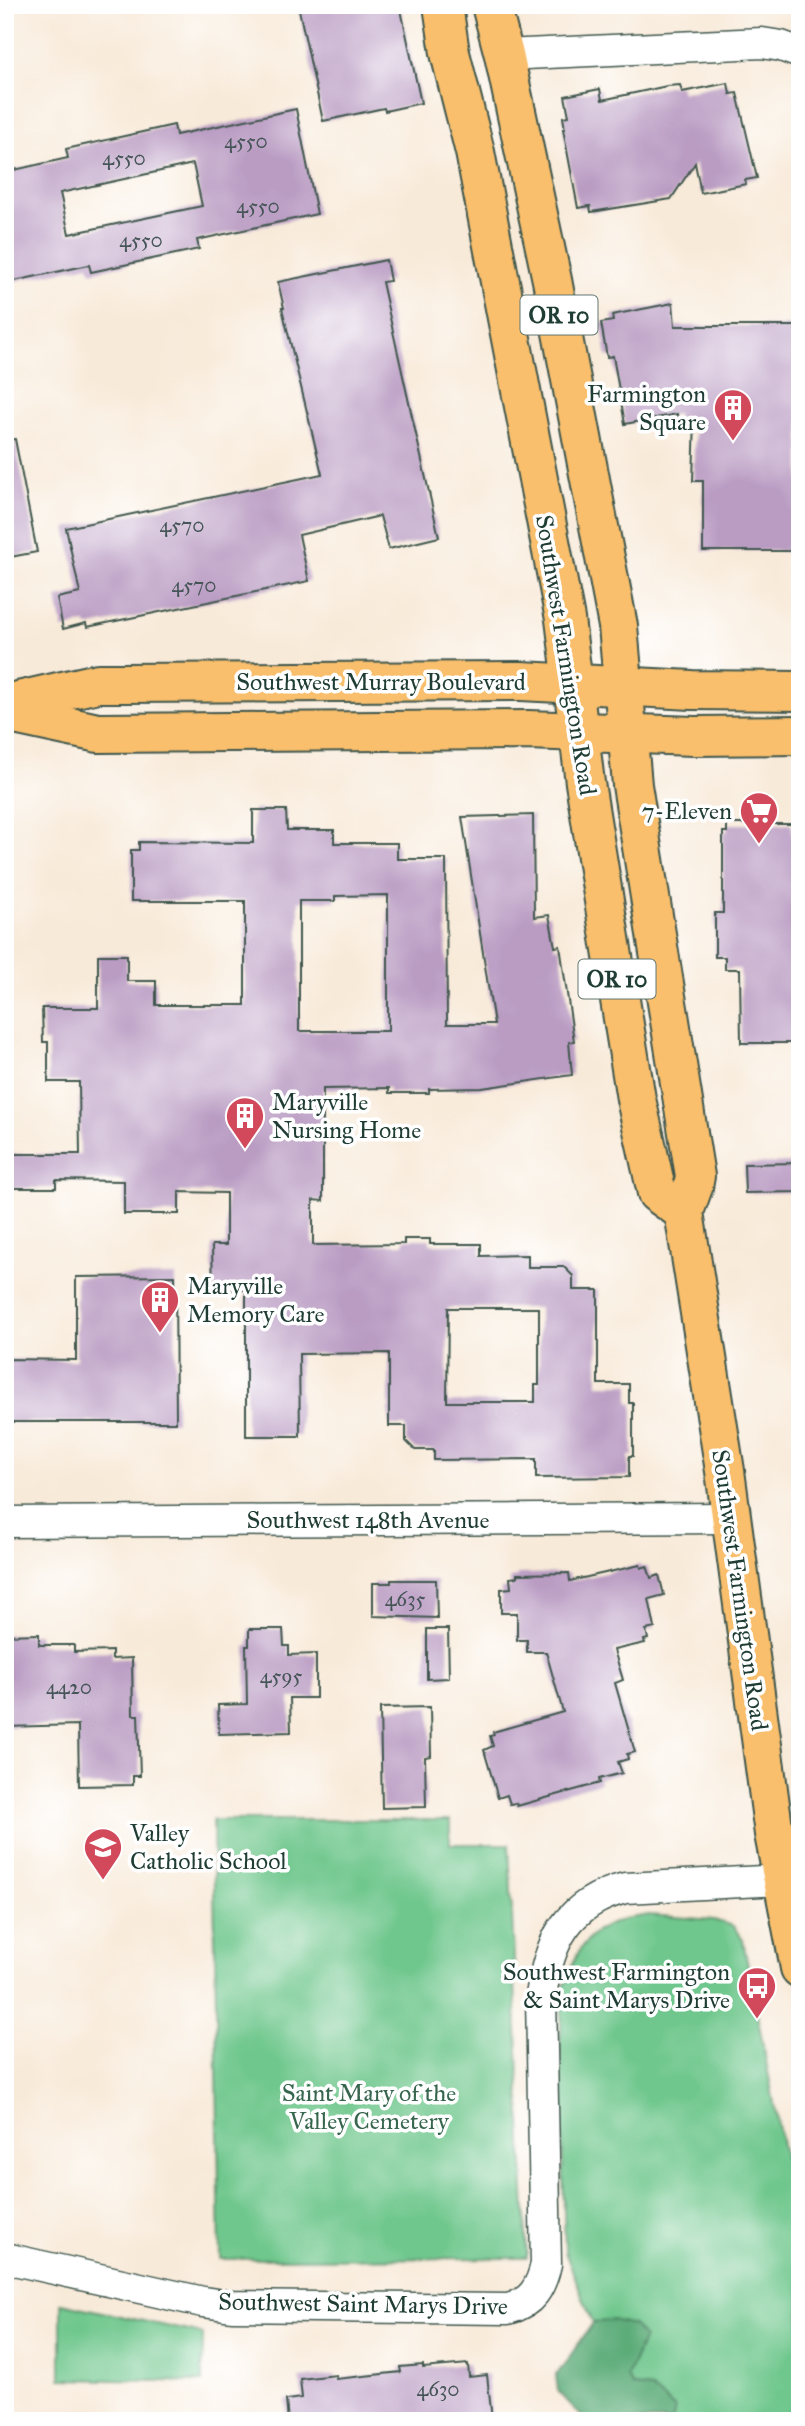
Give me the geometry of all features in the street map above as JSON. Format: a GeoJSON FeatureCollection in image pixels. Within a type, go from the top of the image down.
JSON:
{"type":"FeatureCollection","features":[{"type":"Feature","properties":{"kind":"main road","name":"Southwest Farmington Road"},"geometry":{"type":"LineString","coordinates":[[443,5],[450,53],[475,152],[564,613],[579,732],[640,1118],[657,1192],[684,1212]]}},
{"type":"Feature","properties":{"kind":"main road","name":"Southwest Farmington Road"},"geometry":{"type":"LineString","coordinates":[[491,5],[552,280],[618,626],[632,785],[695,1176],[694,1187],[684,1212],[725,1471],[774,1834],[792,1879],[800,1968]]}},
{"type":"Feature","properties":{"kind":"main road","name":"Southwest Murray Boulevard"},"geometry":{"type":"LineString","coordinates":[[5,704],[98,683],[521,681],[692,690],[800,691]]}},
{"type":"Feature","properties":{"kind":"main road","name":"Southwest Murray Boulevard"},"geometry":{"type":"LineString","coordinates":[[5,713],[99,733],[522,730],[694,736],[800,735]]}},
{"type":"Feature","properties":{"kind":"street"},"geometry":{"type":"LineString","coordinates":[[504,55],[762,43],[800,53]]}},
{"type":"Feature","properties":{"kind":"street","name":"Southwest 148th Avenue"},"geometry":{"type":"LineString","coordinates":[[5,1522],[730,1518]]}},
{"type":"Feature","properties":{"kind":"street","name":"Southwest Saint Marys Drive"},"geometry":{"type":"LineString","coordinates":[[5,2258],[232,2306],[517,2307],[536,2292],[547,2264],[540,2017],[545,1969],[568,1920],[584,1905],[600,1896],[625,1888],[792,1879]]}},
{"type":"Feature","properties":{"kind":"green space","name":"Saint Mary of the Valley Cemetery"},"geometry":{"type":"Polygon","coordinates":[[[213,1820],[450,1820],[450,1844],[509,1844],[527,2258],[220,2259],[213,1820]]]}},
{"type":"Feature","properties":{"kind":"green space"},"geometry":{"type":"Polygon","coordinates":[[[649,1915],[714,1920],[733,1926],[743,1940],[800,2240],[800,2421],[672,2421],[675,2408],[651,2389],[633,2387],[627,2377],[644,2338],[633,2327],[621,2322],[593,2323],[565,2252],[560,2044],[563,1989],[581,1948],[597,1930],[623,1919],[649,1915]]]}},
{"type":"Feature","properties":{"kind":"green space"},"geometry":{"type":"Polygon","coordinates":[[[61,2303],[203,2334],[202,2382],[61,2379],[61,2303]]]}},
{"type":"Feature","properties":{"kind":"green space"},"geometry":{"type":"Polygon","coordinates":[[[613,2320],[633,2325],[644,2338],[627,2377],[633,2387],[651,2389],[675,2408],[672,2421],[586,2421],[558,2391],[556,2376],[593,2323],[613,2320]]]}},
{"type":"Feature","properties":{"kind":"building"},"geometry":{"type":"Polygon","coordinates":[[[298,5],[400,5],[421,103],[323,121],[298,5]]]}},
{"type":"Feature","properties":{"kind":"building"},"geometry":{"type":"Polygon","coordinates":[[[728,83],[730,94],[737,93],[757,178],[745,180],[746,184],[701,193],[695,163],[671,199],[591,212],[590,206],[578,208],[563,129],[563,117],[569,116],[565,96],[600,89],[602,100],[667,86],[680,85],[682,92],[728,83]]]}},
{"type":"Feature","properties":{"kind":"building"},"geometry":{"type":"Polygon","coordinates":[[[296,109],[317,214],[197,240],[199,249],[91,272],[89,265],[5,283],[5,172],[68,158],[66,149],[174,125],[176,135],[296,109]],[[193,164],[60,193],[69,234],[202,206],[193,164]]]}},
{"type":"Feature","properties":{"kind":"building"},"geometry":{"type":"Polygon","coordinates":[[[386,260],[390,281],[382,282],[439,537],[389,549],[380,516],[299,535],[309,581],[87,627],[86,623],[63,629],[57,598],[80,593],[66,528],[322,474],[278,282],[386,260]]]}},
{"type":"Feature","properties":{"kind":"building"},"geometry":{"type":"Polygon","coordinates":[[[673,303],[675,326],[800,326],[800,551],[703,551],[703,481],[693,481],[695,419],[678,422],[677,414],[625,424],[613,356],[607,357],[601,323],[613,321],[612,315],[673,303]]]}},
{"type":"Feature","properties":{"kind":"building"},"geometry":{"type":"Polygon","coordinates":[[[15,439],[37,552],[5,558],[5,440],[15,439]]]}},
{"type":"Feature","properties":{"kind":"building","name":"Maryville Nursing Home"},"geometry":{"type":"Polygon","coordinates":[[[253,810],[286,810],[287,830],[334,830],[334,843],[397,843],[397,859],[446,859],[447,1024],[494,1024],[462,817],[533,815],[534,917],[549,915],[555,947],[560,946],[574,1041],[569,1042],[572,1075],[482,1088],[429,1089],[429,1093],[389,1093],[389,1088],[323,1089],[323,1201],[313,1200],[313,1245],[404,1244],[404,1239],[430,1239],[430,1244],[481,1244],[481,1256],[528,1255],[528,1267],[564,1267],[573,1276],[573,1290],[598,1290],[598,1384],[629,1384],[629,1403],[633,1403],[633,1456],[629,1456],[629,1477],[536,1478],[536,1459],[434,1460],[434,1450],[415,1450],[406,1441],[406,1426],[389,1426],[389,1353],[299,1354],[300,1436],[246,1436],[246,1290],[213,1290],[212,1245],[226,1245],[226,1193],[179,1192],[179,1214],[124,1214],[124,1181],[56,1180],[56,1188],[5,1188],[5,1154],[80,1154],[79,1082],[48,1082],[48,1042],[43,1042],[42,1008],[98,1008],[98,955],[127,955],[127,981],[156,981],[156,1005],[245,1005],[245,901],[131,901],[131,850],[139,850],[139,842],[253,843],[253,810]],[[388,895],[335,896],[335,901],[299,901],[299,1031],[388,1031],[388,895]],[[448,1308],[447,1402],[535,1402],[535,1385],[539,1385],[539,1308],[448,1308]]]}},
{"type":"Feature","properties":{"kind":"building"},"geometry":{"type":"Polygon","coordinates":[[[727,824],[792,824],[794,858],[800,858],[799,957],[794,957],[794,999],[800,999],[800,1043],[741,1043],[740,969],[725,969],[725,957],[715,957],[715,913],[723,913],[723,832],[727,832],[727,824]]]}},
{"type":"Feature","properties":{"kind":"building"},"geometry":{"type":"Polygon","coordinates":[[[800,1163],[800,1192],[745,1193],[744,1164],[800,1163]]]}},
{"type":"Feature","properties":{"kind":"building","name":"Maryville Memory Care"},"geometry":{"type":"Polygon","coordinates":[[[175,1276],[176,1422],[5,1422],[5,1359],[76,1360],[76,1277],[175,1276]]]}},
{"type":"Feature","properties":{"kind":"building"},"geometry":{"type":"Polygon","coordinates":[[[640,1565],[641,1568],[647,1566],[651,1578],[659,1575],[664,1595],[649,1599],[655,1628],[646,1630],[648,1639],[644,1640],[645,1643],[614,1650],[623,1680],[615,1683],[635,1752],[627,1754],[628,1759],[618,1762],[622,1773],[599,1779],[600,1783],[517,1806],[516,1803],[510,1804],[507,1795],[498,1798],[484,1750],[493,1746],[490,1736],[494,1735],[493,1732],[563,1712],[546,1652],[527,1652],[527,1640],[517,1640],[517,1613],[501,1613],[501,1589],[511,1588],[510,1578],[517,1577],[517,1574],[569,1573],[570,1581],[640,1565]]]}},
{"type":"Feature","properties":{"kind":"building"},"geometry":{"type":"Polygon","coordinates":[[[391,1580],[436,1580],[437,1618],[373,1616],[373,1583],[391,1583],[391,1580]]]}},
{"type":"Feature","properties":{"kind":"building"},"geometry":{"type":"Polygon","coordinates":[[[249,1629],[283,1629],[284,1646],[289,1646],[289,1655],[316,1654],[316,1698],[290,1698],[291,1732],[219,1734],[218,1705],[247,1704],[246,1646],[249,1646],[249,1629]]]}},
{"type":"Feature","properties":{"kind":"building"},"geometry":{"type":"Polygon","coordinates":[[[427,1629],[448,1629],[449,1678],[427,1679],[427,1629]]]}},
{"type":"Feature","properties":{"kind":"building"},"geometry":{"type":"Polygon","coordinates":[[[39,1634],[39,1645],[74,1645],[74,1652],[112,1651],[112,1659],[132,1658],[133,1715],[138,1715],[140,1776],[133,1776],[133,1785],[79,1786],[78,1725],[5,1727],[5,1635],[39,1634]]]}},
{"type":"Feature","properties":{"kind":"building"},"geometry":{"type":"Polygon","coordinates":[[[430,1707],[431,1756],[425,1757],[426,1807],[382,1808],[380,1708],[430,1707]]]}},
{"type":"Feature","properties":{"kind":"building"},"geometry":{"type":"Polygon","coordinates":[[[468,2364],[469,2377],[487,2375],[492,2419],[288,2421],[286,2400],[302,2398],[300,2379],[336,2375],[336,2379],[401,2372],[400,2367],[468,2364]]]}},
{"type":"Feature","properties":{"kind":"place","name":"Farmington Square"},"geometry":{"type":"Point","coordinates":[733,442]}},
{"type":"Feature","properties":{"kind":"place","name":"7-Eleven"},"geometry":{"type":"Point","coordinates":[759,845]}},
{"type":"Feature","properties":{"kind":"place","name":"Maryville Nursing Home"},"geometry":{"type":"Point","coordinates":[245,1150]}},
{"type":"Feature","properties":{"kind":"place","name":"Maryville Memory Care"},"geometry":{"type":"Point","coordinates":[160,1334]}},
{"type":"Feature","properties":{"kind":"place","name":"Valley Catholic School"},"geometry":{"type":"Point","coordinates":[103,1881]}},
{"type":"Feature","properties":{"kind":"place","name":"Southwest Farmington & Saint Marys Drive"},"geometry":{"type":"Point","coordinates":[757,2020]}}]}
